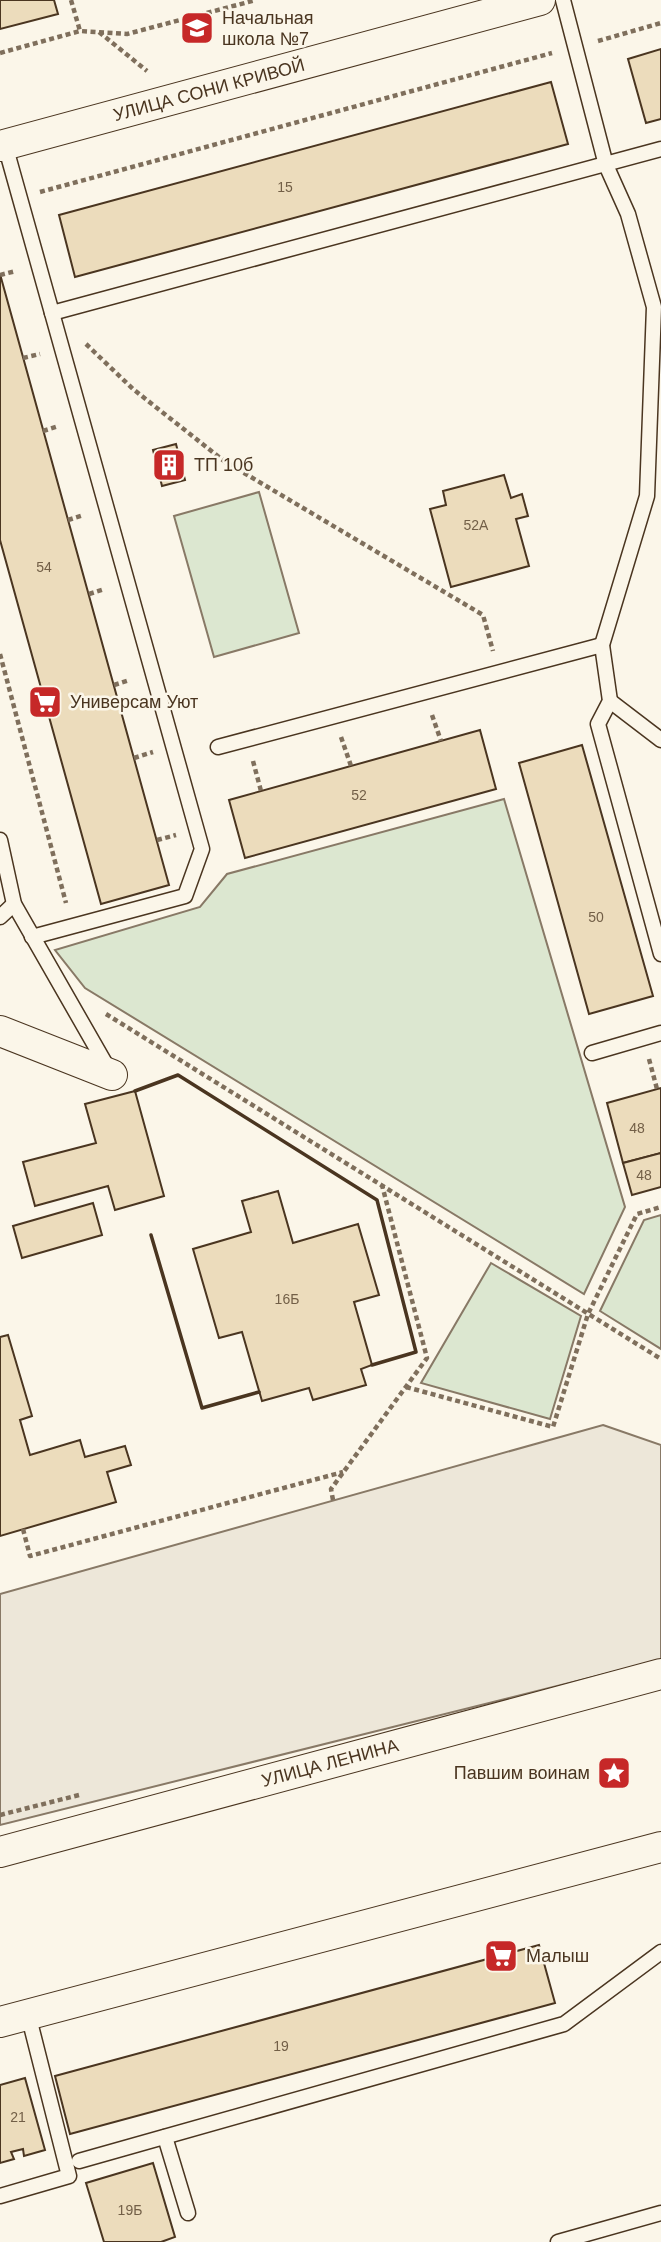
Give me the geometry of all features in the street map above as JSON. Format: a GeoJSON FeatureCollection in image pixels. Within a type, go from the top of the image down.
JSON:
{"type":"FeatureCollection","features":[{"type":"Feature","properties":{"kind":"street","name":"УЛИЦА СОНИ КРИВОЙ"},"geometry":{"type":"LineString","coordinates":[[3,146],[540,0]]}},
{"type":"Feature","properties":{"kind":"street"},"geometry":{"type":"LineString","coordinates":[[0,1031],[112,1075]]}},
{"type":"Feature","properties":{"kind":"street","name":"УЛИЦА ЛЕНИНА"},"geometry":{"type":"LineString","coordinates":[[0,1852],[661,1674]]}},
{"type":"Feature","properties":{"kind":"street"},"geometry":{"type":"LineString","coordinates":[[14,2018],[661,1847]]}},
{"type":"Feature","properties":{"kind":"lane"},"geometry":{"type":"LineString","coordinates":[[563,0],[606,165],[628,214],[654,307],[647,496],[602,645],[610,701],[598,724],[661,954]]}},
{"type":"Feature","properties":{"kind":"lane"},"geometry":{"type":"LineString","coordinates":[[3,146],[20,197],[202,849],[185,896],[32,937]]}},
{"type":"Feature","properties":{"kind":"lane"},"geometry":{"type":"LineString","coordinates":[[52,313],[661,149]]}},
{"type":"Feature","properties":{"kind":"lane"},"geometry":{"type":"LineString","coordinates":[[218,747],[602,645]]}},
{"type":"Feature","properties":{"kind":"lane"},"geometry":{"type":"LineString","coordinates":[[610,701],[661,740]]}},
{"type":"Feature","properties":{"kind":"lane"},"geometry":{"type":"LineString","coordinates":[[0,840],[13,904],[112,1075]]}},
{"type":"Feature","properties":{"kind":"lane"},"geometry":{"type":"LineString","coordinates":[[0,917],[13,904]]}},
{"type":"Feature","properties":{"kind":"lane"},"geometry":{"type":"LineString","coordinates":[[592,1053],[661,1033]]}},
{"type":"Feature","properties":{"kind":"lane"},"geometry":{"type":"LineString","coordinates":[[79,2161],[564,2024],[661,1952]]}},
{"type":"Feature","properties":{"kind":"lane"},"geometry":{"type":"LineString","coordinates":[[0,2196],[69,2176],[14,2018]]}},
{"type":"Feature","properties":{"kind":"lane"},"geometry":{"type":"LineString","coordinates":[[165,2137],[188,2213]]}},
{"type":"Feature","properties":{"kind":"lane"},"geometry":{"type":"LineString","coordinates":[[558,2242],[661,2213]]}},
{"type":"Feature","properties":{"kind":"path"},"geometry":{"type":"LineString","coordinates":[[71,0],[80,31]]}},
{"type":"Feature","properties":{"kind":"path"},"geometry":{"type":"LineString","coordinates":[[0,53],[80,31],[127,34],[257,0]]}},
{"type":"Feature","properties":{"kind":"path"},"geometry":{"type":"LineString","coordinates":[[20,197],[661,23]]}},
{"type":"Feature","properties":{"kind":"path"},"geometry":{"type":"LineString","coordinates":[[99,32],[145,71],[159,68]]}},
{"type":"Feature","properties":{"kind":"path"},"geometry":{"type":"LineString","coordinates":[[52,313],[133,389],[224,461],[483,615],[499,672]]}},
{"type":"Feature","properties":{"kind":"path"},"geometry":{"type":"LineString","coordinates":[[0,654],[72,926]]}},
{"type":"Feature","properties":{"kind":"path"},"geometry":{"type":"LineString","coordinates":[[247,740],[261,791]]}},
{"type":"Feature","properties":{"kind":"path"},"geometry":{"type":"LineString","coordinates":[[97,1008],[661,1359]]}},
{"type":"Feature","properties":{"kind":"path"},"geometry":{"type":"LineString","coordinates":[[333,1500],[331,1489],[427,1358],[381,1185]]}},
{"type":"Feature","properties":{"kind":"path"},"geometry":{"type":"LineString","coordinates":[[406,1387],[553,1427],[588,1314],[637,1214],[661,1208]]}},
{"type":"Feature","properties":{"kind":"path"},"geometry":{"type":"LineString","coordinates":[[23,1529],[30,1556],[343,1472]]}},
{"type":"Feature","properties":{"kind":"green space"},"geometry":{"type":"Polygon","coordinates":[[[259,492],[299,633],[214,657],[174,516],[259,492]]]}},
{"type":"Feature","properties":{"kind":"green space"},"geometry":{"type":"Polygon","coordinates":[[[504,799],[625,1207],[584,1294],[85,988],[55,950],[200,907],[227,874],[504,799]]]}},
{"type":"Feature","properties":{"kind":"green space"},"geometry":{"type":"Polygon","coordinates":[[[661,1215],[661,1349],[600,1311],[644,1220],[661,1215]]]}},
{"type":"Feature","properties":{"kind":"green space"},"geometry":{"type":"Polygon","coordinates":[[[491,1263],[581,1316],[550,1419],[421,1383],[491,1263]]]}},
{"type":"Feature","properties":{"kind":"shaded area"},"geometry":{"type":"Polygon","coordinates":[[[603,1425],[661,1445],[661,1660],[0,1825],[0,1594],[603,1425]]]}},
{"type":"Feature","properties":{"kind":"building"},"geometry":{"type":"Polygon","coordinates":[[[0,0],[54,0],[58,14],[0,29],[0,0]]]}},
{"type":"Feature","properties":{"kind":"building"},"geometry":{"type":"Polygon","coordinates":[[[661,49],[661,119],[646,123],[628,59],[661,49]]]}},
{"type":"Feature","properties":{"kind":"building"},"geometry":{"type":"Polygon","coordinates":[[[551,82],[568,144],[75,277],[59,215],[551,82]]]}},
{"type":"Feature","properties":{"kind":"building"},"geometry":{"type":"Polygon","coordinates":[[[0,274],[169,885],[101,904],[0,540],[0,274]]]}},
{"type":"Feature","properties":{"kind":"building","name":"ТП 10б"},"geometry":{"type":"Polygon","coordinates":[[[176,444],[185,480],[162,486],[153,450],[176,444]]]}},
{"type":"Feature","properties":{"kind":"building"},"geometry":{"type":"Polygon","coordinates":[[[504,475],[511,498],[522,494],[528,516],[516,519],[529,566],[451,587],[430,509],[446,505],[443,491],[504,475]]]}},
{"type":"Feature","properties":{"kind":"building"},"geometry":{"type":"Polygon","coordinates":[[[480,730],[496,789],[245,858],[229,800],[480,730]]]}},
{"type":"Feature","properties":{"kind":"building"},"geometry":{"type":"Polygon","coordinates":[[[582,745],[653,996],[589,1014],[519,763],[582,745]]]}},
{"type":"Feature","properties":{"kind":"building"},"geometry":{"type":"Polygon","coordinates":[[[661,1088],[661,1153],[623,1163],[607,1103],[661,1088]]]}},
{"type":"Feature","properties":{"kind":"building"},"geometry":{"type":"Polygon","coordinates":[[[135,1091],[164,1196],[115,1210],[108,1186],[35,1206],[23,1162],[96,1143],[85,1104],[135,1091]]]}},
{"type":"Feature","properties":{"kind":"building"},"geometry":{"type":"Polygon","coordinates":[[[661,1153],[661,1187],[632,1195],[623,1163],[661,1153]]]}},
{"type":"Feature","properties":{"kind":"building"},"geometry":{"type":"Polygon","coordinates":[[[278,1191],[293,1243],[358,1224],[379,1295],[354,1302],[372,1365],[361,1369],[366,1385],[313,1400],[309,1388],[262,1401],[242,1332],[219,1338],[193,1249],[251,1232],[242,1201],[278,1191]]]}},
{"type":"Feature","properties":{"kind":"building"},"geometry":{"type":"Polygon","coordinates":[[[93,1203],[102,1235],[22,1258],[13,1226],[93,1203]]]}},
{"type":"Feature","properties":{"kind":"building"},"geometry":{"type":"Polygon","coordinates":[[[8,1335],[32,1416],[20,1420],[30,1455],[80,1440],[85,1457],[125,1446],[131,1465],[107,1472],[116,1502],[0,1536],[0,1337],[8,1335]]]}},
{"type":"Feature","properties":{"kind":"building"},"geometry":{"type":"Polygon","coordinates":[[[539,1945],[555,2003],[70,2134],[55,2076],[539,1945]]]}},
{"type":"Feature","properties":{"kind":"building"},"geometry":{"type":"Polygon","coordinates":[[[25,2078],[45,2150],[24,2156],[23,2149],[11,2152],[14,2159],[0,2163],[0,2085],[25,2078]]]}},
{"type":"Feature","properties":{"kind":"building"},"geometry":{"type":"Polygon","coordinates":[[[153,2163],[175,2237],[161,2242],[104,2242],[86,2183],[153,2163]]]}},
{"type":"Feature","properties":{"kind":"wall"},"geometry":{"type":"LineString","coordinates":[[135,1091],[178,1075],[377,1200],[416,1352],[372,1365]]}},
{"type":"Feature","properties":{"kind":"wall"},"geometry":{"type":"LineString","coordinates":[[151,1235],[202,1408],[259,1392]]}},
{"type":"Feature","properties":{"kind":"place","name":"Начальная школа №7"},"geometry":{"type":"Point","coordinates":[197,28]}},
{"type":"Feature","properties":{"kind":"place","name":"ТП 10б"},"geometry":{"type":"Point","coordinates":[169,465]}},
{"type":"Feature","properties":{"kind":"place","name":"Универсам Уют"},"geometry":{"type":"Point","coordinates":[45,702]}},
{"type":"Feature","properties":{"kind":"place","name":"Павшим воинам"},"geometry":{"type":"Point","coordinates":[614,1773]}},
{"type":"Feature","properties":{"kind":"place","name":"Малыш"},"geometry":{"type":"Point","coordinates":[501,1956]}}]}
